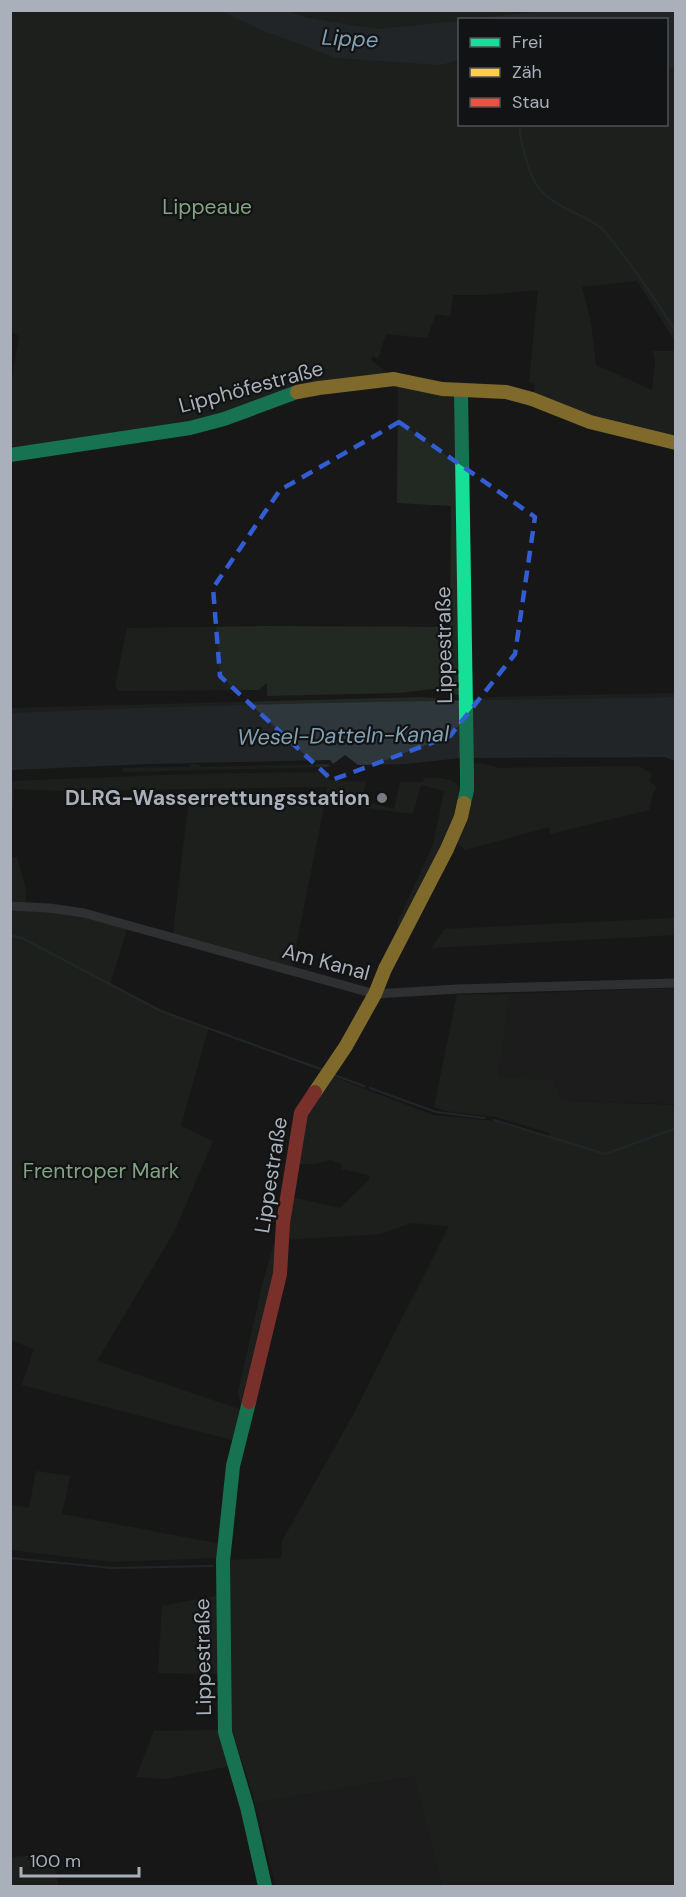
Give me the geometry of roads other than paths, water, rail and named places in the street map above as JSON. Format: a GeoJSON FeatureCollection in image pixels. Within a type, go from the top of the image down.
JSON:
{"type":"FeatureCollection","features":[{"type":"Feature","properties":{"kind":"street","name":"Lipphöfestraße"},"geometry":{"type":"LineString","coordinates":[[10,455],[190,428],[224,419],[294,393],[394,379],[442,389],[494,391],[519,395],[590,422],[675,443]]}},
{"type":"Feature","properties":{"kind":"street","name":"Lippestraße"},"geometry":{"type":"LineString","coordinates":[[265,1887],[248,1808],[225,1732],[223,1561],[228,1503],[233,1466],[280,1274],[283,1223],[301,1113],[346,1046],[375,994],[385,969],[458,825],[465,799],[467,771],[461,391]]}},
{"type":"Feature","properties":{"kind":"street","name":"Am Kanal"},"geometry":{"type":"LineString","coordinates":[[10,906],[84,913],[375,994],[592,984],[675,983]]}},
{"type":"Feature","properties":{"kind":"water","name":"Lippe"},"geometry":{"type":"Polygon","coordinates":[[[222,11],[289,11],[300,16],[377,29],[458,21],[458,60],[440,65],[336,58],[259,29],[222,11]]]}},
{"type":"Feature","properties":{"kind":"water"},"geometry":{"type":"Polygon","coordinates":[[[547,11],[675,11],[675,69],[668,67],[668,18],[479,18],[547,11]]]}},
{"type":"Feature","properties":{"kind":"water","name":"Wesel-Datteln-Kanal"},"geometry":{"type":"Polygon","coordinates":[[[675,697],[675,761],[665,757],[460,758],[405,764],[358,765],[345,755],[333,764],[330,760],[11,770],[10,713],[260,705],[675,697]]]}},
{"type":"Feature","properties":{"kind":"waterway"},"geometry":{"type":"LineString","coordinates":[[521,126],[527,164],[541,191],[556,203],[592,221],[604,231],[642,280],[676,332]]}},
{"type":"Feature","properties":{"kind":"waterway"},"geometry":{"type":"LineString","coordinates":[[10,935],[22,938],[161,1011],[323,1070]]}},
{"type":"Feature","properties":{"kind":"waterway"},"geometry":{"type":"LineString","coordinates":[[334,1075],[364,1086]]}},
{"type":"Feature","properties":{"kind":"waterway"},"geometry":{"type":"LineString","coordinates":[[370,1088],[436,1112],[485,1118]]}},
{"type":"Feature","properties":{"kind":"waterway"},"geometry":{"type":"LineString","coordinates":[[494,1120],[605,1154],[674,1129]]}},
{"type":"Feature","properties":{"kind":"waterway"},"geometry":{"type":"LineString","coordinates":[[10,1558],[112,1568],[213,1566]]}},
{"type":"Feature","properties":{"kind":"place","name":"DLRG-Wasserrettungsstation"},"geometry":{"type":"Point","coordinates":[382,798]}},
{"type":"Feature","properties":{"kind":"park label","name":"Lippeaue"},"geometry":{"type":"Point","coordinates":[207,207]}},
{"type":"Feature","properties":{"kind":"park label","name":"Frentroper Mark"},"geometry":{"type":"Point","coordinates":[101,1171]}}]}
